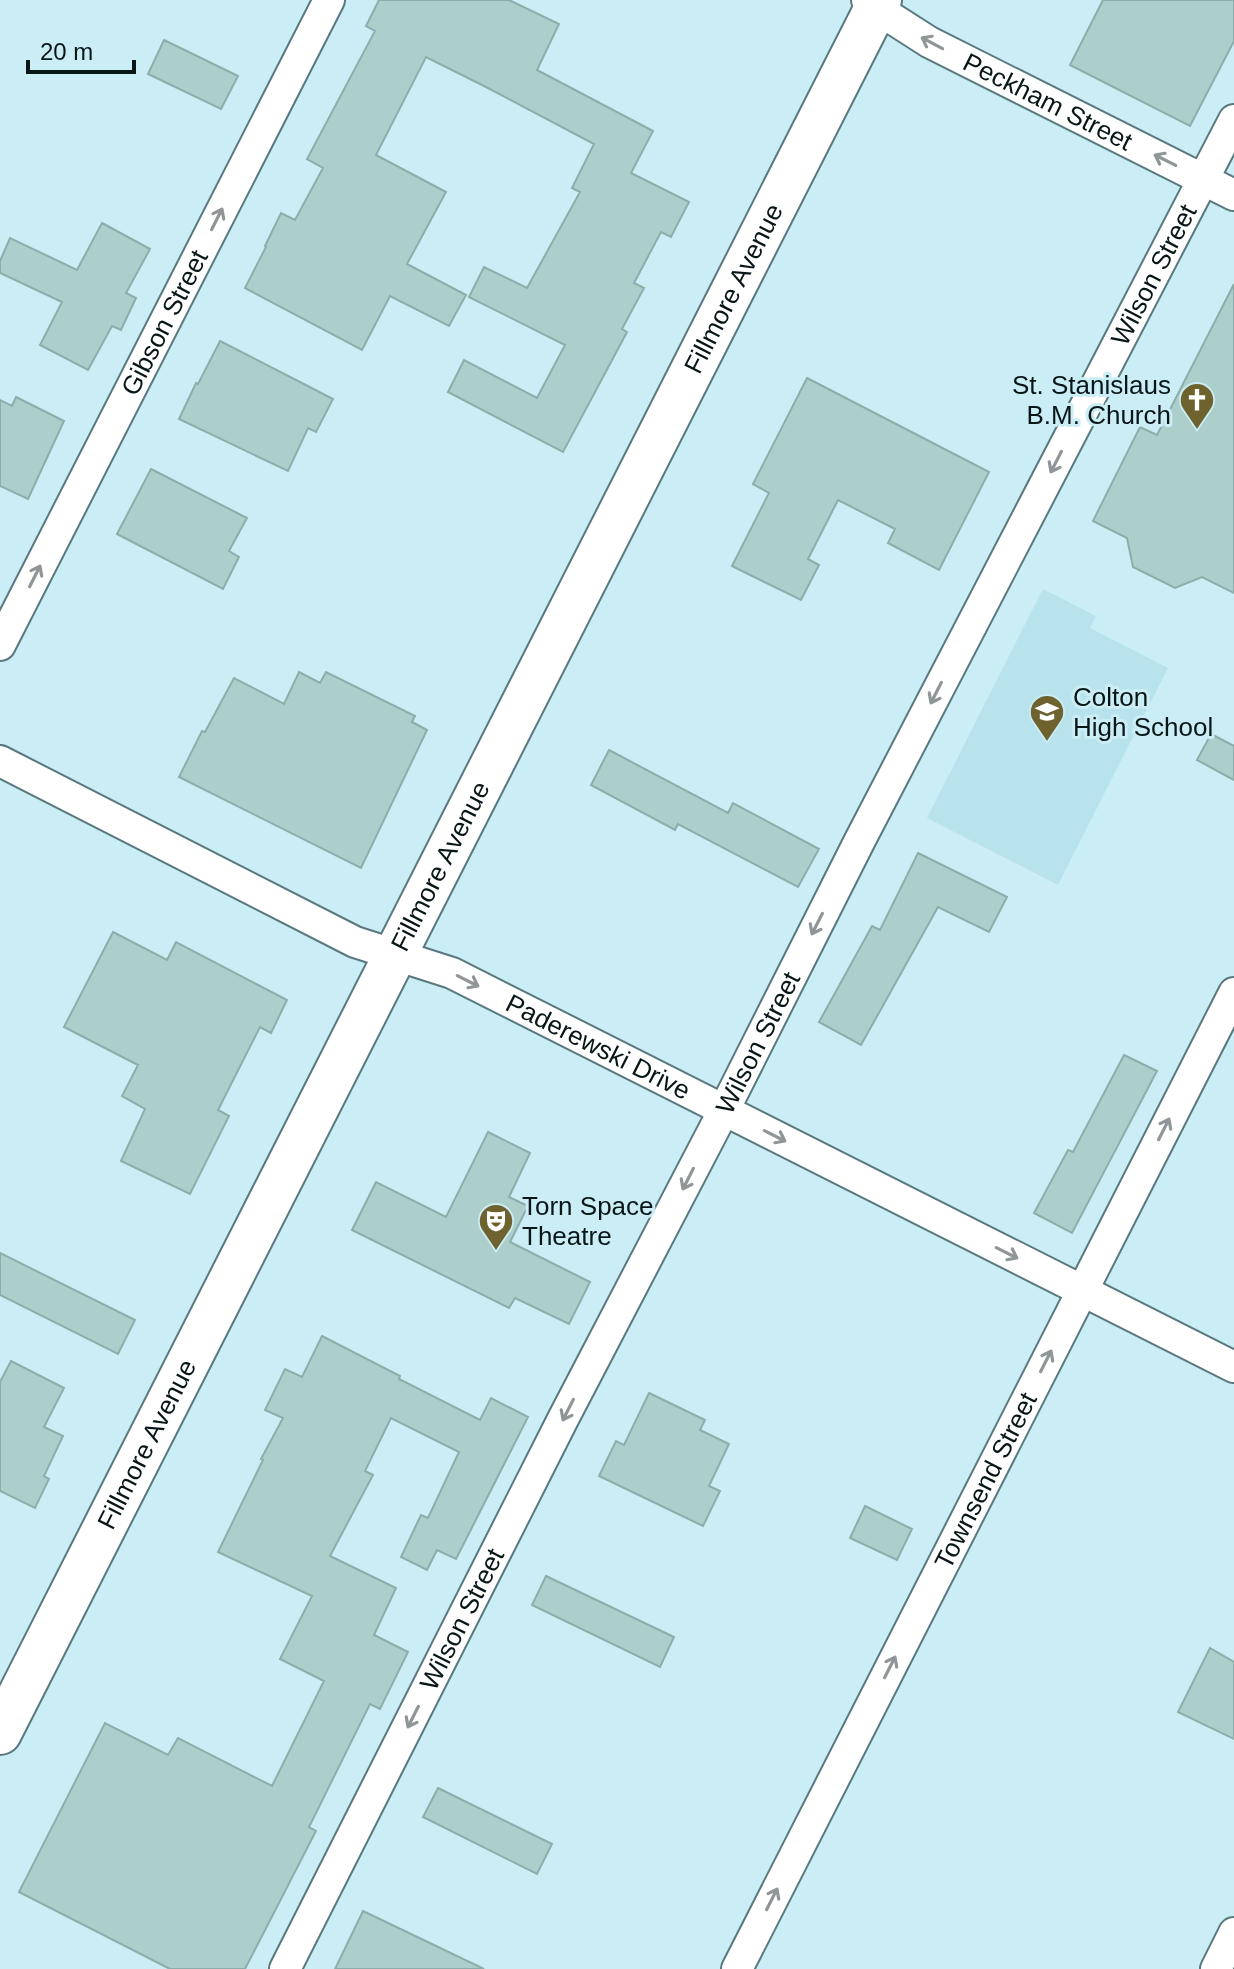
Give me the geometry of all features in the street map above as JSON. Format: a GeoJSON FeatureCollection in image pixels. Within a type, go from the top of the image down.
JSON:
{"type":"FeatureCollection","features":[{"type":"Feature","properties":{"kind":"street","name":"Gibson Street"},"geometry":{"type":"LineString","coordinates":[[0,645],[329,0]]}},
{"type":"Feature","properties":{"kind":"street","name":"Peckham Street"},"geometry":{"type":"LineString","coordinates":[[875,3],[929,42],[1234,195]]}},
{"type":"Feature","properties":{"kind":"street","name":"Fillmore Avenue"},"geometry":{"type":"LineString","coordinates":[[0,1733],[875,3]]}},
{"type":"Feature","properties":{"kind":"street","name":"Wilson Street"},"geometry":{"type":"LineString","coordinates":[[285,1969],[859,842],[1234,120]]}},
{"type":"Feature","properties":{"kind":"street","name":"Paderewski Drive"},"geometry":{"type":"LineString","coordinates":[[0,761],[355,942],[452,973],[1234,1367]]}},
{"type":"Feature","properties":{"kind":"street","name":"Townsend Street"},"geometry":{"type":"LineString","coordinates":[[737,1969],[1234,993]]}},
{"type":"Feature","properties":{"kind":"street"},"geometry":{"type":"LineString","coordinates":[[1216,1969],[1234,1933]]}},
{"type":"Feature","properties":{"kind":"shaded area","name":"Colton High School"},"geometry":{"type":"Polygon","coordinates":[[[1043,589],[1096,616],[1090,628],[1168,668],[1058,885],[927,818],[1043,589]]]}},
{"type":"Feature","properties":{"kind":"building"},"geometry":{"type":"Polygon","coordinates":[[[379,0],[509,0],[559,24],[537,70],[653,131],[631,173],[689,202],[671,237],[661,232],[634,283],[644,288],[622,329],[627,332],[563,452],[448,392],[464,360],[537,398],[565,345],[469,297],[484,267],[527,288],[580,192],[572,188],[594,144],[484,86],[426,57],[376,155],[446,192],[407,264],[466,295],[449,326],[390,296],[362,350],[245,288],[281,213],[295,220],[323,168],[307,159],[375,31],[366,26],[379,0]]]}},
{"type":"Feature","properties":{"kind":"building"},"geometry":{"type":"Polygon","coordinates":[[[1103,0],[1234,0],[1234,41],[1190,126],[1070,65],[1103,0]]]}},
{"type":"Feature","properties":{"kind":"building"},"geometry":{"type":"Polygon","coordinates":[[[164,40],[238,76],[221,109],[148,74],[164,40]]]}},
{"type":"Feature","properties":{"kind":"building"},"geometry":{"type":"Polygon","coordinates":[[[102,223],[150,249],[126,293],[136,298],[121,330],[112,326],[88,370],[40,345],[62,302],[0,273],[0,261],[10,238],[77,270],[102,223]]]}},
{"type":"Feature","properties":{"kind":"building","name":"St. Stanislaus B.M. Church"},"geometry":{"type":"Polygon","coordinates":[[[1234,284],[1234,593],[1202,577],[1175,588],[1133,567],[1127,538],[1093,521],[1140,427],[1157,435],[1234,284]]]}},
{"type":"Feature","properties":{"kind":"building"},"geometry":{"type":"Polygon","coordinates":[[[220,341],[333,399],[316,432],[308,428],[288,471],[179,419],[220,341]]]}},
{"type":"Feature","properties":{"kind":"building"},"geometry":{"type":"Polygon","coordinates":[[[807,378],[989,472],[939,570],[888,543],[895,529],[838,500],[808,559],[819,565],[801,600],[732,566],[769,493],[753,484],[807,378]]]}},
{"type":"Feature","properties":{"kind":"building"},"geometry":{"type":"Polygon","coordinates":[[[16,397],[64,421],[28,499],[0,486],[0,400],[12,406],[16,397]]]}},
{"type":"Feature","properties":{"kind":"building"},"geometry":{"type":"Polygon","coordinates":[[[151,469],[247,518],[229,551],[239,557],[223,589],[117,534],[151,469]]]}},
{"type":"Feature","properties":{"kind":"building"},"geometry":{"type":"Polygon","coordinates":[[[299,672],[320,683],[326,672],[415,716],[412,722],[427,730],[361,868],[179,777],[234,678],[284,704],[299,672]]]}},
{"type":"Feature","properties":{"kind":"building"},"geometry":{"type":"Polygon","coordinates":[[[1211,734],[1234,746],[1234,780],[1197,760],[1211,734]]]}},
{"type":"Feature","properties":{"kind":"building"},"geometry":{"type":"Polygon","coordinates":[[[609,750],[728,813],[733,803],[819,849],[798,887],[678,824],[675,830],[591,785],[609,750]]]}},
{"type":"Feature","properties":{"kind":"building"},"geometry":{"type":"Polygon","coordinates":[[[918,853],[1007,897],[989,932],[938,907],[861,1045],[819,1022],[872,926],[880,930],[918,853]]]}},
{"type":"Feature","properties":{"kind":"building"},"geometry":{"type":"Polygon","coordinates":[[[113,932],[167,960],[176,942],[287,1000],[271,1033],[260,1027],[218,1110],[229,1116],[190,1194],[121,1161],[145,1109],[122,1096],[138,1065],[64,1027],[113,932]]]}},
{"type":"Feature","properties":{"kind":"building"},"geometry":{"type":"Polygon","coordinates":[[[1124,1055],[1157,1071],[1072,1233],[1034,1213],[1068,1150],[1073,1152],[1124,1055]]]}},
{"type":"Feature","properties":{"kind":"building"},"geometry":{"type":"Polygon","coordinates":[[[488,1132],[530,1153],[509,1197],[528,1206],[510,1242],[590,1282],[569,1324],[515,1298],[509,1308],[352,1230],[376,1182],[446,1217],[488,1132]]]}},
{"type":"Feature","properties":{"kind":"building"},"geometry":{"type":"Polygon","coordinates":[[[0,1253],[135,1320],[118,1354],[0,1295],[0,1253]]]}},
{"type":"Feature","properties":{"kind":"building"},"geometry":{"type":"Polygon","coordinates":[[[322,1336],[480,1420],[491,1398],[528,1417],[456,1559],[437,1550],[427,1570],[401,1557],[421,1515],[428,1518],[459,1452],[391,1418],[365,1471],[373,1475],[330,1556],[396,1588],[374,1635],[408,1652],[380,1709],[370,1704],[309,1827],[316,1831],[245,1969],[170,1969],[19,1892],[105,1723],[168,1755],[178,1738],[272,1786],[324,1681],[280,1659],[312,1596],[218,1552],[283,1418],[265,1410],[285,1369],[302,1377],[322,1336]]]}},
{"type":"Feature","properties":{"kind":"building"},"geometry":{"type":"Polygon","coordinates":[[[11,1361],[64,1388],[44,1427],[63,1436],[44,1476],[49,1479],[35,1508],[0,1491],[0,1382],[11,1361]]]}},
{"type":"Feature","properties":{"kind":"building"},"geometry":{"type":"Polygon","coordinates":[[[649,1393],[705,1420],[700,1430],[729,1444],[709,1486],[720,1491],[703,1526],[599,1476],[616,1441],[624,1445],[649,1393]]]}},
{"type":"Feature","properties":{"kind":"building"},"geometry":{"type":"Polygon","coordinates":[[[865,1506],[912,1529],[897,1560],[850,1538],[865,1506]]]}},
{"type":"Feature","properties":{"kind":"building"},"geometry":{"type":"Polygon","coordinates":[[[546,1576],[674,1637],[660,1667],[532,1605],[546,1576]]]}},
{"type":"Feature","properties":{"kind":"building"},"geometry":{"type":"Polygon","coordinates":[[[1210,1648],[1234,1662],[1234,1739],[1178,1712],[1210,1648]]]}},
{"type":"Feature","properties":{"kind":"building"},"geometry":{"type":"Polygon","coordinates":[[[438,1788],[552,1844],[537,1874],[423,1817],[438,1788]]]}},
{"type":"Feature","properties":{"kind":"building"},"geometry":{"type":"Polygon","coordinates":[[[363,1911],[484,1969],[335,1969],[363,1911]]]}},
{"type":"Feature","properties":{"kind":"place","name":"St. Stanislaus B.M. Church"},"geometry":{"type":"Point","coordinates":[1197,431]}},
{"type":"Feature","properties":{"kind":"place","name":"Colton High School"},"geometry":{"type":"Point","coordinates":[1047,743]}},
{"type":"Feature","properties":{"kind":"place","name":"Torn Space Theatre"},"geometry":{"type":"Point","coordinates":[496,1252]}}]}
